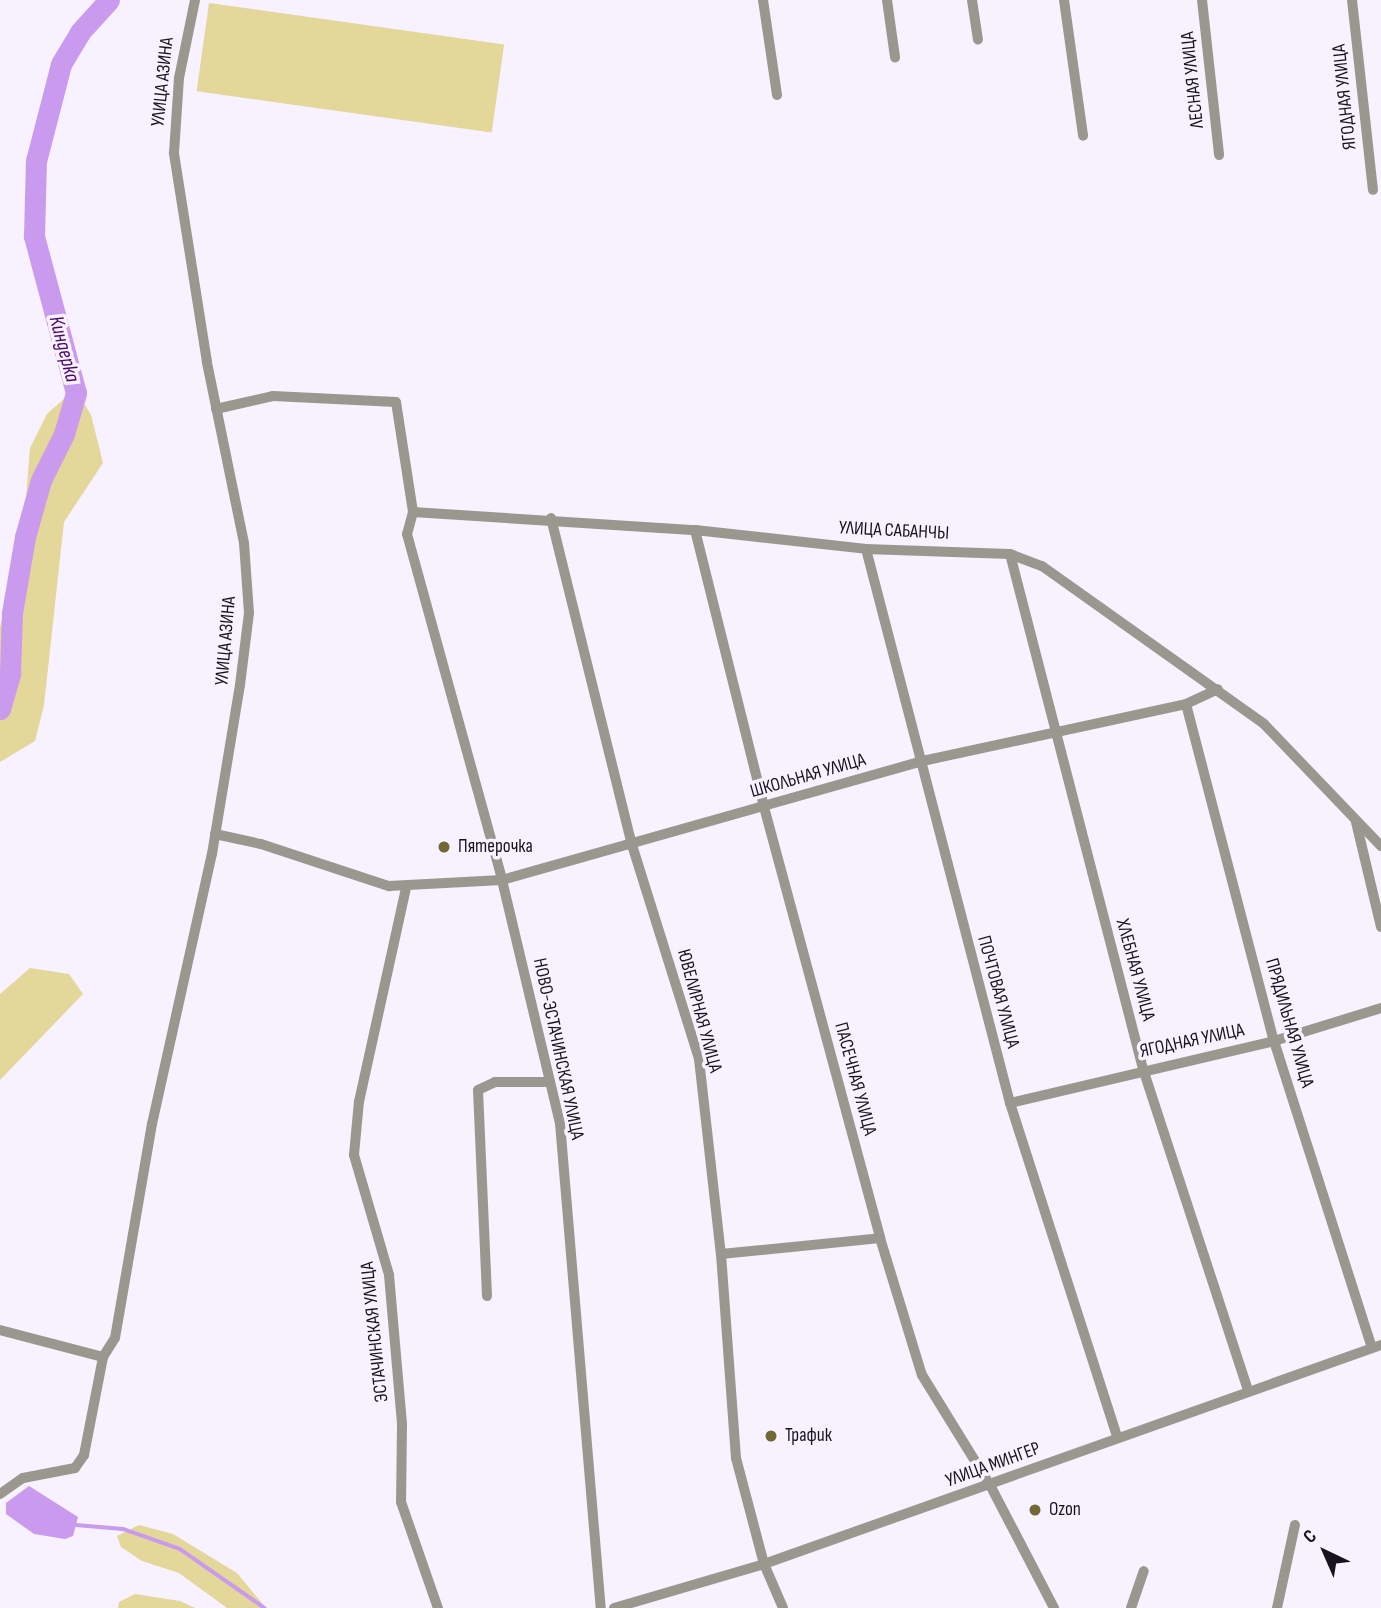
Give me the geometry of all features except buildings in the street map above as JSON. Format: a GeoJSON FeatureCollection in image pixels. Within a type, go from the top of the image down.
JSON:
{"type":"FeatureCollection","features":[{"type":"Feature","properties":{"kind":"street","name":"УЛИЦА АЗИНА"},"geometry":{"type":"LineString","coordinates":[[0,1494],[23,1478],[75,1468],[84,1455],[103,1357],[115,1338],[134,1242],[152,1124],[215,834],[249,613],[244,543],[229,456],[216,409],[174,153],[180,66],[195,0]]}},
{"type":"Feature","properties":{"kind":"street"},"geometry":{"type":"LineString","coordinates":[[763,0],[777,95]]}},
{"type":"Feature","properties":{"kind":"street"},"geometry":{"type":"LineString","coordinates":[[887,0],[895,57]]}},
{"type":"Feature","properties":{"kind":"street"},"geometry":{"type":"LineString","coordinates":[[972,0],[978,40]]}},
{"type":"Feature","properties":{"kind":"street"},"geometry":{"type":"LineString","coordinates":[[1064,0],[1083,136]]}},
{"type":"Feature","properties":{"kind":"street","name":"ЛЕСНАЯ УЛИЦА"},"geometry":{"type":"LineString","coordinates":[[1202,0],[1219,155]]}},
{"type":"Feature","properties":{"kind":"street","name":"ЯГОДНАЯ УЛИЦА"},"geometry":{"type":"LineString","coordinates":[[1352,0],[1373,190]]}},
{"type":"Feature","properties":{"kind":"street"},"geometry":{"type":"LineString","coordinates":[[216,409],[273,396],[396,402],[412,512]]}},
{"type":"Feature","properties":{"kind":"street","name":"УЛИЦА САБАНЧЫ"},"geometry":{"type":"LineString","coordinates":[[412,512],[551,518],[695,530],[866,549],[1010,554],[1042,566],[1264,723],[1381,846]]}},
{"type":"Feature","properties":{"kind":"street","name":"НОВО-ЭСТАЧИНСКАЯ УЛИЦА"},"geometry":{"type":"LineString","coordinates":[[412,512],[407,534],[502,880],[560,1122],[601,1608]]}},
{"type":"Feature","properties":{"kind":"street","name":"ЮВЕЛИРНАЯ УЛИЦА"},"geometry":{"type":"LineString","coordinates":[[551,518],[632,845],[698,1059],[722,1254],[736,1458],[764,1564],[783,1608]]}},
{"type":"Feature","properties":{"kind":"street","name":"ПАСЕЧНАЯ УЛИЦА"},"geometry":{"type":"LineString","coordinates":[[695,530],[764,807],[880,1238],[922,1375],[990,1485],[1054,1608]]}},
{"type":"Feature","properties":{"kind":"street","name":"ПОЧТОВАЯ УЛИЦА"},"geometry":{"type":"LineString","coordinates":[[866,549],[918,762],[1010,1104],[1117,1437]]}},
{"type":"Feature","properties":{"kind":"street","name":"ХЛЕБНАЯ УЛИЦА"},"geometry":{"type":"LineString","coordinates":[[1010,554],[1143,1069],[1248,1390]]}},
{"type":"Feature","properties":{"kind":"street","name":"ШКОЛЬНАЯ УЛИЦА"},"geometry":{"type":"LineString","coordinates":[[215,834],[261,844],[342,874],[406,888],[502,880],[918,762],[1186,704],[1218,689]]}},
{"type":"Feature","properties":{"kind":"street","name":"ПРЯДИЛЬНАЯ УЛИЦА"},"geometry":{"type":"LineString","coordinates":[[1186,704],[1273,1041],[1377,1347]]}},
{"type":"Feature","properties":{"kind":"street"},"geometry":{"type":"LineString","coordinates":[[1355,819],[1381,927]]}},
{"type":"Feature","properties":{"kind":"street","name":"ЭСТАЧИНСКАЯ УЛИЦА"},"geometry":{"type":"LineString","coordinates":[[406,888],[357,1111],[354,1154],[389,1275],[402,1424],[401,1502],[438,1608]]}},
{"type":"Feature","properties":{"kind":"street","name":"ЯГОДНАЯ УЛИЦА"},"geometry":{"type":"LineString","coordinates":[[1010,1104],[1143,1069],[1273,1041],[1381,1008]]}},
{"type":"Feature","properties":{"kind":"street"},"geometry":{"type":"LineString","coordinates":[[487,1296],[478,1090],[495,1082],[551,1082]]}},
{"type":"Feature","properties":{"kind":"street"},"geometry":{"type":"LineString","coordinates":[[722,1254],[880,1238]]}},
{"type":"Feature","properties":{"kind":"street"},"geometry":{"type":"LineString","coordinates":[[0,1330],[103,1357]]}},
{"type":"Feature","properties":{"kind":"street","name":"УЛИЦА МИНГЕР"},"geometry":{"type":"LineString","coordinates":[[614,1608],[764,1564],[990,1485],[1248,1390],[1377,1347]]}},
{"type":"Feature","properties":{"kind":"street"},"geometry":{"type":"LineString","coordinates":[[1277,1608],[1296,1525]]}},
{"type":"Feature","properties":{"kind":"street"},"geometry":{"type":"LineString","coordinates":[[1132,1608],[1144,1571]]}},
{"type":"Feature","properties":{"kind":"shaded area"},"geometry":{"type":"Polygon","coordinates":[[[209,3],[504,44],[492,133],[197,91],[209,3]]]}},
{"type":"Feature","properties":{"kind":"shaded area"},"geometry":{"type":"Polygon","coordinates":[[[79,395],[91,415],[103,463],[64,522],[44,705],[35,741],[0,762],[0,627],[22,548],[30,448],[47,414],[66,397],[79,395]]]}},
{"type":"Feature","properties":{"kind":"shaded area"},"geometry":{"type":"Polygon","coordinates":[[[30,968],[69,974],[83,994],[0,1080],[0,994],[30,968]]]}},
{"type":"Feature","properties":{"kind":"shaded area"},"geometry":{"type":"Polygon","coordinates":[[[29,1486],[78,1517],[73,1536],[65,1539],[34,1534],[6,1514],[6,1503],[29,1486]]]}},
{"type":"Feature","properties":{"kind":"shaded area"},"geometry":{"type":"Polygon","coordinates":[[[139,1525],[173,1534],[237,1573],[266,1608],[227,1608],[179,1573],[142,1561],[121,1547],[117,1536],[139,1525]]]}},
{"type":"Feature","properties":{"kind":"shaded area"},"geometry":{"type":"Polygon","coordinates":[[[135,1594],[180,1601],[195,1608],[118,1608],[119,1602],[135,1594]]]}},
{"type":"Feature","properties":{"kind":"waterway","name":"Киндерка"},"geometry":{"type":"LineString","coordinates":[[0,709],[10,673],[12,613],[25,537],[41,480],[64,434],[76,393],[34,236],[36,161],[61,64],[80,32],[109,0]]}},
{"type":"Feature","properties":{"kind":"waterway"},"geometry":{"type":"LineString","coordinates":[[76,1525],[123,1529],[180,1549],[265,1608]]}},
{"type":"Feature","properties":{"kind":"place","name":"Пятерочка"},"geometry":{"type":"Point","coordinates":[444,847]}},
{"type":"Feature","properties":{"kind":"place","name":"Трафик"},"geometry":{"type":"Point","coordinates":[771,1436]}},
{"type":"Feature","properties":{"kind":"place","name":"Ozon"},"geometry":{"type":"Point","coordinates":[1035,1510]}}]}
